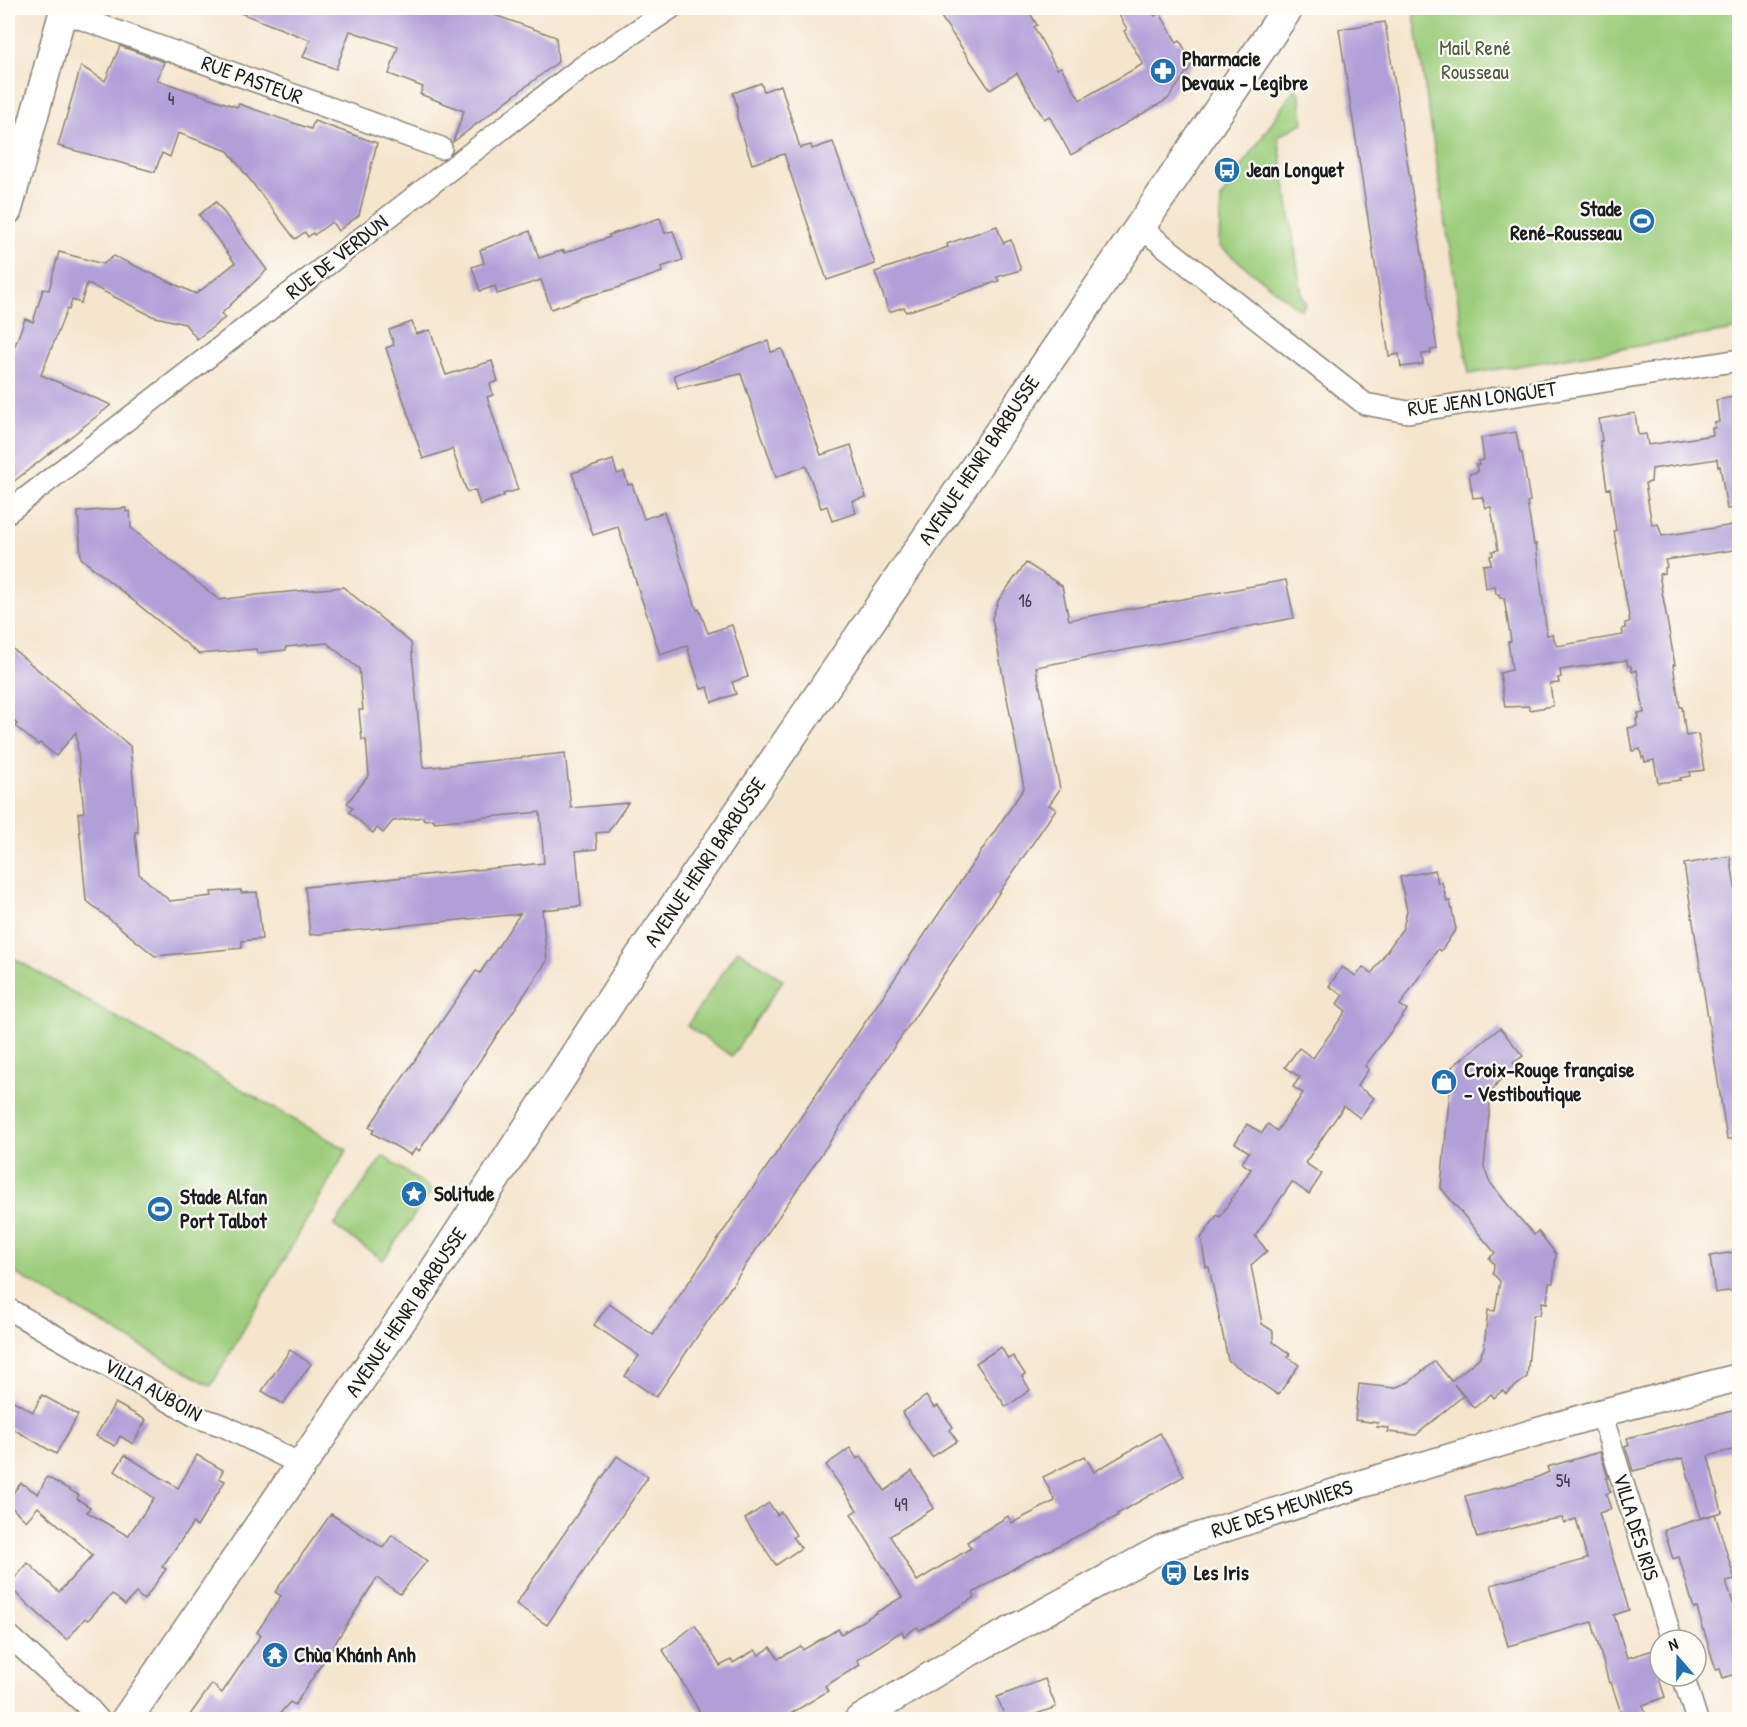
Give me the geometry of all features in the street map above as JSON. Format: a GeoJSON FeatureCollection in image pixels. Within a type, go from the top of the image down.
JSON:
{"type":"FeatureCollection","features":[{"type":"Feature","properties":{"kind":"main road","name":"AVENUE HENRI BARBUSSE"},"geometry":{"type":"LineString","coordinates":[[126,1719],[428,1281],[627,976],[1288,8]]}},
{"type":"Feature","properties":{"kind":"street","name":"RUE DE VERDUN"},"geometry":{"type":"LineString","coordinates":[[8,512],[582,67],[671,8]]}},
{"type":"Feature","properties":{"kind":"street","name":"RUE PASTEUR"},"geometry":{"type":"LineString","coordinates":[[64,10],[441,148]]}},
{"type":"Feature","properties":{"kind":"street"},"geometry":{"type":"LineString","coordinates":[[8,211],[64,10]]}},
{"type":"Feature","properties":{"kind":"street","name":"RUE JEAN LONGUET"},"geometry":{"type":"LineString","coordinates":[[1140,227],[1365,404],[1408,412],[1740,360]]}},
{"type":"Feature","properties":{"kind":"street","name":"VILLA AUBOIN"},"geometry":{"type":"LineString","coordinates":[[8,1309],[197,1417],[224,1426],[302,1465]]}},
{"type":"Feature","properties":{"kind":"street","name":"RUE DES MEUNIERS"},"geometry":{"type":"LineString","coordinates":[[858,1719],[964,1655],[1163,1548],[1338,1491],[1601,1413],[1740,1377]]}},
{"type":"Feature","properties":{"kind":"street","name":"VILLA DES IRIS"},"geometry":{"type":"LineString","coordinates":[[1601,1413],[1668,1628]]}},
{"type":"Feature","properties":{"kind":"street"},"geometry":{"type":"LineString","coordinates":[[8,1635],[99,1719]]}},
{"type":"Feature","properties":{"kind":"street"},"geometry":{"type":"LineString","coordinates":[[1687,1688],[1697,1719]]}},
{"type":"Feature","properties":{"kind":"green space","name":"Stade René-Rousseau"},"geometry":{"type":"Polygon","coordinates":[[[1413,8],[1739,8],[1739,329],[1469,374],[1413,8]]]}},
{"type":"Feature","properties":{"kind":"green space"},"geometry":{"type":"Polygon","coordinates":[[[1295,88],[1300,96],[1303,123],[1278,136],[1302,296],[1306,303],[1300,310],[1219,246],[1221,198],[1295,88]]]}},
{"type":"Feature","properties":{"kind":"green space"},"geometry":{"type":"Polygon","coordinates":[[[738,950],[783,980],[732,1056],[687,1026],[738,950]]]}},
{"type":"Feature","properties":{"kind":"green space","name":"Stade Alfan Port Talbot"},"geometry":{"type":"Polygon","coordinates":[[[8,955],[347,1150],[211,1386],[8,1269],[8,955]]]}},
{"type":"Feature","properties":{"kind":"green space"},"geometry":{"type":"Polygon","coordinates":[[[383,1156],[432,1190],[383,1260],[334,1226],[383,1156]]]}},
{"type":"Feature","properties":{"kind":"building"},"geometry":{"type":"Polygon","coordinates":[[[231,8],[475,8],[556,37],[558,62],[453,142],[464,111],[420,94],[423,87],[389,74],[398,47],[350,31],[336,69],[303,57],[310,40],[231,8]]]}},
{"type":"Feature","properties":{"kind":"building"},"geometry":{"type":"Polygon","coordinates":[[[935,8],[1027,8],[1037,25],[1034,27],[1057,69],[1061,67],[1080,100],[1143,64],[1124,31],[1127,29],[1115,8],[1150,8],[1155,16],[1160,13],[1177,43],[1180,41],[1193,63],[1168,99],[1071,155],[1049,116],[1044,119],[1017,73],[990,90],[935,8]]]}},
{"type":"Feature","properties":{"kind":"building"},"geometry":{"type":"Polygon","coordinates":[[[1385,22],[1437,349],[1430,350],[1431,353],[1422,354],[1423,364],[1401,367],[1399,354],[1389,356],[1339,29],[1385,22]]]}},
{"type":"Feature","properties":{"kind":"building"},"geometry":{"type":"Polygon","coordinates":[[[120,46],[164,62],[157,80],[237,107],[239,104],[311,129],[314,121],[377,143],[359,215],[338,231],[332,222],[314,235],[313,233],[308,237],[305,232],[295,239],[228,151],[178,133],[170,157],[162,153],[155,172],[58,146],[81,66],[105,81],[120,46]]]}},
{"type":"Feature","properties":{"kind":"building"},"geometry":{"type":"Polygon","coordinates":[[[761,83],[764,91],[781,85],[800,148],[811,145],[812,149],[833,142],[875,264],[827,280],[784,154],[752,164],[737,118],[737,106],[733,93],[761,83]]]}},
{"type":"Feature","properties":{"kind":"building"},"geometry":{"type":"Polygon","coordinates":[[[216,202],[267,270],[221,314],[225,318],[197,339],[185,324],[152,316],[87,283],[81,303],[72,300],[69,310],[67,309],[41,375],[111,405],[8,486],[8,364],[25,319],[33,322],[43,289],[49,290],[59,252],[103,264],[114,256],[196,294],[235,263],[199,215],[216,202]]]}},
{"type":"Feature","properties":{"kind":"building"},"geometry":{"type":"Polygon","coordinates":[[[660,218],[665,233],[673,231],[683,260],[661,267],[662,272],[551,309],[541,280],[497,294],[495,286],[480,291],[472,267],[484,263],[480,250],[530,231],[539,258],[564,250],[564,253],[660,218]]]}},
{"type":"Feature","properties":{"kind":"building"},"geometry":{"type":"Polygon","coordinates":[[[997,226],[1003,243],[1011,240],[1021,270],[997,277],[999,281],[906,312],[904,307],[889,312],[875,272],[948,247],[947,244],[997,226]]]}},
{"type":"Feature","properties":{"kind":"building"},"geometry":{"type":"Polygon","coordinates":[[[412,322],[416,334],[430,330],[446,375],[492,361],[498,381],[490,384],[493,395],[487,397],[518,490],[480,505],[475,490],[467,492],[452,449],[423,459],[386,348],[394,345],[389,330],[412,322]]]}},
{"type":"Feature","properties":{"kind":"building"},"geometry":{"type":"Polygon","coordinates":[[[768,341],[771,352],[782,349],[821,455],[851,445],[866,497],[852,501],[856,513],[832,521],[827,506],[821,508],[806,466],[776,477],[741,374],[678,388],[674,375],[768,341]]]}},
{"type":"Feature","properties":{"kind":"building"},"geometry":{"type":"Polygon","coordinates":[[[1740,396],[1740,508],[1727,509],[1717,459],[1652,469],[1651,482],[1645,483],[1652,525],[1658,524],[1662,536],[1740,524],[1740,549],[1665,560],[1667,567],[1665,573],[1659,574],[1686,736],[1698,734],[1704,770],[1690,772],[1690,776],[1680,778],[1681,780],[1658,783],[1654,760],[1645,762],[1640,749],[1632,751],[1628,728],[1637,726],[1638,713],[1644,713],[1637,670],[1632,672],[1627,660],[1560,670],[1559,683],[1550,684],[1553,706],[1529,710],[1529,706],[1505,707],[1500,673],[1512,670],[1508,642],[1511,641],[1504,598],[1496,594],[1495,586],[1486,588],[1483,565],[1491,564],[1492,551],[1498,550],[1491,507],[1486,508],[1482,497],[1473,498],[1469,474],[1478,472],[1476,465],[1479,465],[1478,461],[1484,460],[1481,438],[1516,432],[1530,501],[1527,502],[1534,545],[1536,544],[1547,635],[1552,634],[1557,646],[1623,635],[1622,629],[1625,628],[1625,623],[1630,622],[1614,531],[1616,530],[1610,488],[1607,489],[1599,419],[1635,413],[1638,435],[1646,434],[1648,445],[1713,435],[1714,423],[1719,422],[1716,400],[1740,396]]]}},
{"type":"Feature","properties":{"kind":"building"},"geometry":{"type":"Polygon","coordinates":[[[613,460],[617,474],[624,472],[628,485],[632,484],[644,519],[664,512],[697,610],[699,609],[708,633],[732,625],[748,677],[732,682],[736,694],[712,702],[708,687],[701,689],[687,646],[660,655],[618,527],[593,535],[572,473],[613,460]]]}},
{"type":"Feature","properties":{"kind":"building"},"geometry":{"type":"Polygon","coordinates":[[[126,508],[126,512],[130,511],[131,528],[219,600],[343,587],[411,643],[423,768],[565,753],[571,808],[628,803],[608,832],[596,833],[597,849],[576,851],[581,906],[542,910],[547,961],[419,1151],[416,1148],[411,1155],[372,1133],[374,1130],[369,1127],[476,971],[480,973],[520,914],[310,935],[305,887],[544,863],[540,812],[434,822],[434,819],[424,820],[423,817],[393,821],[383,833],[377,828],[373,833],[349,812],[353,808],[347,803],[369,775],[366,740],[362,740],[360,721],[359,710],[363,710],[359,669],[327,643],[286,647],[286,650],[257,653],[256,649],[199,654],[81,558],[78,512],[126,508]]]}},
{"type":"Feature","properties":{"kind":"building"},"geometry":{"type":"Polygon","coordinates":[[[1026,563],[1062,586],[1069,620],[1286,580],[1294,618],[1036,667],[1060,789],[1049,805],[1056,809],[656,1397],[625,1376],[639,1356],[594,1325],[609,1304],[653,1335],[1024,788],[992,618],[999,599],[1026,563]]]}},
{"type":"Feature","properties":{"kind":"building"},"geometry":{"type":"Polygon","coordinates":[[[8,645],[130,746],[138,832],[135,832],[139,874],[170,901],[212,896],[211,892],[241,890],[241,893],[257,892],[262,939],[242,941],[242,948],[155,956],[86,900],[78,813],[84,812],[76,732],[56,756],[15,726],[17,724],[8,715],[8,645]]]}},
{"type":"Feature","properties":{"kind":"building"},"geometry":{"type":"Polygon","coordinates":[[[1730,856],[1740,918],[1740,1139],[1727,1139],[1684,864],[1730,856]]]}},
{"type":"Feature","properties":{"kind":"building"},"geometry":{"type":"Polygon","coordinates":[[[1435,870],[1438,883],[1442,882],[1447,902],[1450,901],[1456,929],[1441,951],[1438,949],[1400,1005],[1407,1010],[1365,1066],[1369,1069],[1357,1086],[1374,1098],[1360,1118],[1344,1106],[1305,1163],[1322,1174],[1309,1194],[1292,1182],[1255,1236],[1267,1251],[1251,1265],[1262,1324],[1273,1331],[1273,1342],[1290,1354],[1288,1357],[1299,1365],[1278,1395],[1228,1360],[1201,1238],[1217,1215],[1220,1217],[1251,1169],[1242,1163],[1249,1152],[1235,1143],[1247,1124],[1262,1133],[1268,1124],[1277,1131],[1303,1093],[1293,1087],[1300,1077],[1285,1067],[1299,1048],[1313,1058],[1346,1011],[1337,1004],[1343,995],[1329,986],[1342,967],[1356,976],[1363,967],[1372,973],[1403,928],[1407,911],[1400,877],[1435,870]]]}},
{"type":"Feature","properties":{"kind":"building"},"geometry":{"type":"Polygon","coordinates":[[[1500,1028],[1523,1056],[1513,1063],[1516,1067],[1497,1083],[1491,1093],[1484,1167],[1489,1181],[1508,1205],[1534,1235],[1538,1231],[1556,1254],[1553,1283],[1549,1283],[1547,1303],[1542,1302],[1540,1315],[1533,1315],[1527,1377],[1506,1394],[1503,1390],[1494,1398],[1491,1394],[1474,1408],[1454,1384],[1463,1396],[1416,1435],[1388,1432],[1389,1428],[1377,1427],[1378,1423],[1355,1420],[1359,1384],[1394,1388],[1409,1382],[1435,1361],[1451,1381],[1479,1358],[1484,1348],[1488,1310],[1495,1311],[1500,1281],[1493,1274],[1494,1264],[1489,1258],[1495,1253],[1441,1188],[1452,1067],[1500,1028]]]}},
{"type":"Feature","properties":{"kind":"building"},"geometry":{"type":"Polygon","coordinates":[[[1740,1251],[1740,1289],[1715,1293],[1710,1256],[1740,1251]]]}},
{"type":"Feature","properties":{"kind":"building"},"geometry":{"type":"Polygon","coordinates":[[[1001,1347],[1008,1359],[1013,1356],[1025,1374],[1022,1376],[1030,1390],[1006,1407],[976,1363],[1001,1347]]]}},
{"type":"Feature","properties":{"kind":"building"},"geometry":{"type":"Polygon","coordinates":[[[290,1350],[311,1364],[283,1404],[262,1391],[290,1350]]]}},
{"type":"Feature","properties":{"kind":"building"},"geometry":{"type":"Polygon","coordinates":[[[42,1395],[78,1415],[56,1454],[8,1426],[8,1398],[33,1412],[42,1395]]]}},
{"type":"Feature","properties":{"kind":"building"},"geometry":{"type":"Polygon","coordinates":[[[926,1396],[934,1408],[938,1406],[953,1427],[950,1430],[957,1441],[932,1457],[902,1413],[926,1396]]]}},
{"type":"Feature","properties":{"kind":"building"},"geometry":{"type":"Polygon","coordinates":[[[115,1403],[146,1420],[133,1444],[120,1436],[115,1446],[96,1436],[115,1403]]]}},
{"type":"Feature","properties":{"kind":"building"},"geometry":{"type":"Polygon","coordinates":[[[1736,1410],[1740,1424],[1740,1448],[1708,1456],[1722,1512],[1701,1518],[1683,1458],[1633,1471],[1625,1446],[1629,1444],[1627,1438],[1736,1410]]]}},
{"type":"Feature","properties":{"kind":"building"},"geometry":{"type":"Polygon","coordinates":[[[1160,1433],[1184,1476],[1117,1514],[1118,1516],[1021,1564],[973,1593],[975,1597],[920,1630],[917,1627],[904,1636],[902,1631],[857,1660],[860,1665],[825,1686],[828,1691],[782,1719],[704,1719],[663,1650],[695,1625],[720,1666],[731,1660],[733,1663],[755,1650],[759,1655],[771,1647],[778,1659],[801,1646],[803,1650],[838,1629],[841,1634],[902,1597],[851,1514],[857,1510],[826,1465],[850,1448],[857,1459],[861,1456],[885,1491],[912,1471],[934,1508],[890,1536],[917,1581],[971,1548],[967,1542],[1008,1516],[1012,1523],[1055,1501],[1043,1477],[1085,1456],[1094,1472],[1160,1433]]]}},
{"type":"Feature","properties":{"kind":"building"},"geometry":{"type":"Polygon","coordinates":[[[1600,1452],[1608,1478],[1606,1478],[1610,1492],[1606,1494],[1611,1509],[1599,1513],[1629,1610],[1614,1615],[1627,1658],[1648,1652],[1648,1688],[1662,1688],[1665,1697],[1643,1705],[1647,1719],[1623,1719],[1611,1682],[1609,1683],[1592,1622],[1508,1646],[1491,1585],[1587,1559],[1576,1519],[1564,1523],[1562,1518],[1535,1522],[1477,1538],[1465,1496],[1533,1479],[1549,1472],[1547,1467],[1600,1452]]]}},
{"type":"Feature","properties":{"kind":"building"},"geometry":{"type":"Polygon","coordinates":[[[125,1455],[178,1488],[197,1455],[223,1470],[219,1478],[225,1481],[197,1527],[193,1523],[162,1567],[166,1569],[144,1600],[136,1593],[125,1605],[112,1594],[88,1620],[85,1618],[67,1640],[8,1586],[28,1563],[59,1592],[93,1555],[38,1507],[26,1521],[8,1504],[8,1499],[21,1483],[38,1494],[47,1477],[79,1495],[77,1499],[90,1507],[87,1512],[128,1536],[154,1498],[115,1471],[125,1455]]]}},
{"type":"Feature","properties":{"kind":"building"},"geometry":{"type":"Polygon","coordinates":[[[617,1456],[648,1477],[547,1625],[516,1604],[617,1456]]]}},
{"type":"Feature","properties":{"kind":"building"},"geometry":{"type":"Polygon","coordinates":[[[769,1503],[777,1515],[781,1512],[796,1535],[793,1537],[801,1548],[776,1565],[745,1519],[769,1503]]]}},
{"type":"Feature","properties":{"kind":"building"},"geometry":{"type":"Polygon","coordinates":[[[331,1514],[383,1548],[392,1535],[427,1561],[400,1594],[377,1578],[295,1705],[290,1702],[275,1719],[187,1719],[212,1684],[222,1693],[261,1635],[257,1632],[281,1596],[275,1592],[331,1514]]]}},
{"type":"Feature","properties":{"kind":"building"},"geometry":{"type":"Polygon","coordinates":[[[1715,1514],[1735,1580],[1726,1582],[1740,1623],[1740,1673],[1723,1678],[1720,1669],[1716,1670],[1708,1644],[1708,1628],[1703,1628],[1697,1608],[1694,1609],[1679,1557],[1673,1559],[1664,1530],[1715,1514]]]}},
{"type":"Feature","properties":{"kind":"building"},"geometry":{"type":"Polygon","coordinates":[[[1045,1679],[1056,1707],[1022,1719],[1006,1719],[997,1697],[1045,1679]]]}},
{"type":"Feature","properties":{"kind":"place","name":"Pharmacie Devaux - Legibre"},"geometry":{"type":"Point","coordinates":[1163,71]}},
{"type":"Feature","properties":{"kind":"place","name":"Jean Longuet"},"geometry":{"type":"Point","coordinates":[1227,170]}},
{"type":"Feature","properties":{"kind":"place","name":"Stade René-Rousseau"},"geometry":{"type":"Point","coordinates":[1642,221]}},
{"type":"Feature","properties":{"kind":"place","name":"Croix-Rouge française - Vestiboutique"},"geometry":{"type":"Point","coordinates":[1444,1082]}},
{"type":"Feature","properties":{"kind":"place","name":"Solitude"},"geometry":{"type":"Point","coordinates":[414,1194]}},
{"type":"Feature","properties":{"kind":"place","name":"Stade Alfan Port Talbot"},"geometry":{"type":"Point","coordinates":[160,1209]}},
{"type":"Feature","properties":{"kind":"place","name":"Les Iris"},"geometry":{"type":"Point","coordinates":[1174,1573]}},
{"type":"Feature","properties":{"kind":"place","name":"Chùa Khánh Anh"},"geometry":{"type":"Point","coordinates":[275,1655]}},
{"type":"Feature","properties":{"kind":"park label","name":"Mail René Rousseau"},"geometry":{"type":"Point","coordinates":[1475,60]}}]}
